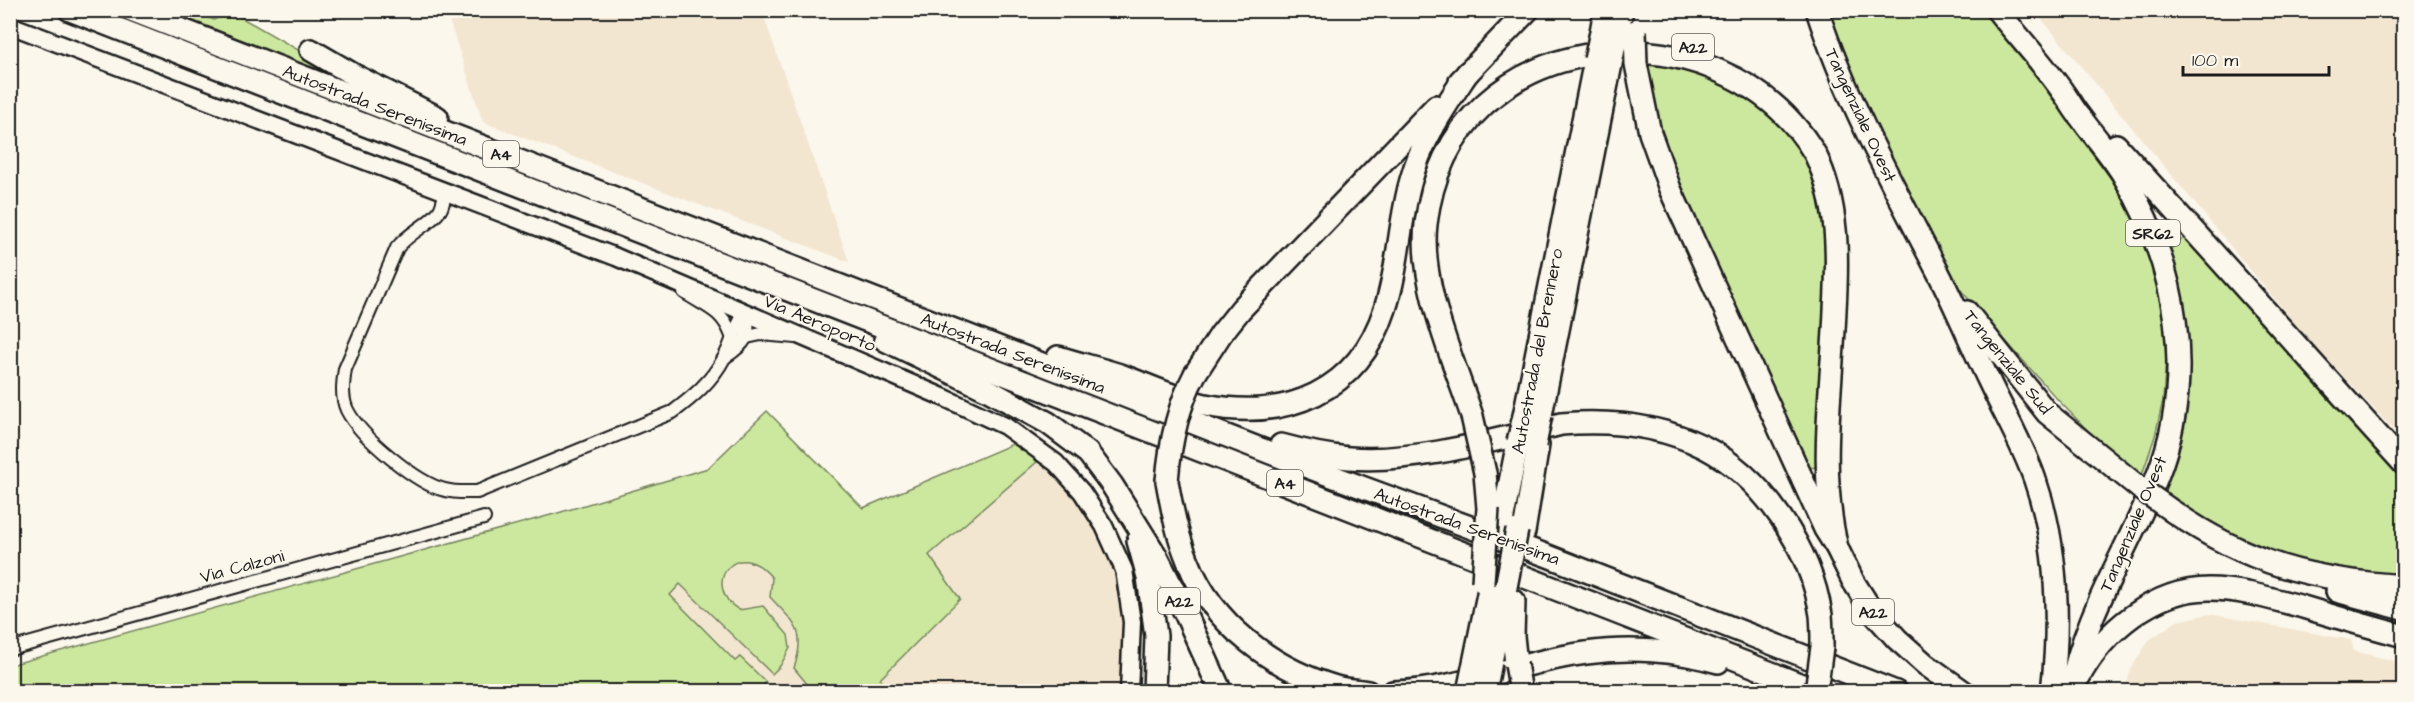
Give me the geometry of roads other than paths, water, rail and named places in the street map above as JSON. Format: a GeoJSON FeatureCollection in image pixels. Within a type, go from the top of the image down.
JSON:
{"type":"FeatureCollection","features":[{"type":"Feature","properties":{"kind":"highway","name":"Autostrada Serenissima"},"geometry":{"type":"LineString","coordinates":[[70,10],[1820,692]]}},
{"type":"Feature","properties":{"kind":"highway","name":"Autostrada Serenissima"},"geometry":{"type":"LineString","coordinates":[[131,10],[1200,425],[1548,555],[1896,692]]}},
{"type":"Feature","properties":{"kind":"highway"},"geometry":{"type":"LineString","coordinates":[[1368,692],[1338,688],[1308,677],[1263,652],[1229,625],[1207,598],[1188,563],[1174,521],[1167,481],[1178,414],[1195,374],[1221,334],[1241,309],[1528,10]]}},
{"type":"Feature","properties":{"kind":"highway","name":"Autostrada del Brennero"},"geometry":{"type":"LineString","coordinates":[[1605,10],[1622,27]]}},
{"type":"Feature","properties":{"kind":"highway","name":"Autostrada del Brennero"},"geometry":{"type":"LineString","coordinates":[[1499,584],[1508,523],[1531,444],[1603,62],[1622,27],[1622,10]]}},
{"type":"Feature","properties":{"kind":"highway","name":"Tangenziale Ovest"},"geometry":{"type":"LineString","coordinates":[[1816,10],[1831,53],[1912,225],[1940,275],[2035,480],[2052,550],[2057,639],[2052,692]]}},
{"type":"Feature","properties":{"kind":"highway","name":"Tangenziale Ovest"},"geometry":{"type":"LineString","coordinates":[[1997,10],[2063,91],[2078,116],[2120,170],[2153,232],[2165,269],[2176,317],[2179,355],[2176,399],[2158,474],[2096,610],[2075,664],[2071,692]]}},
{"type":"Feature","properties":{"kind":"highway","name":"A22"},"geometry":{"type":"LineString","coordinates":[[1622,27],[1636,64],[1650,133],[1670,189],[1825,529],[1857,588],[1884,626],[1925,664],[1964,692]]}},
{"type":"Feature","properties":{"kind":"highway","name":"A22"},"geometry":{"type":"LineString","coordinates":[[1508,523],[1485,472],[1472,416],[1443,333],[1431,286],[1426,228],[1433,186],[1454,140],[1470,116],[1492,91],[1536,62],[1564,49],[1603,38],[1631,36],[1693,47],[1740,68],[1784,106],[1809,142],[1829,190],[1835,225],[1837,272],[1827,472],[1830,521],[1837,548]]}},
{"type":"Feature","properties":{"kind":"highway"},"geometry":{"type":"LineString","coordinates":[[311,50],[354,75],[446,122],[490,150]]}},
{"type":"Feature","properties":{"kind":"highway","name":"Autostrada del Brennero"},"geometry":{"type":"LineString","coordinates":[[1536,415],[1549,381],[1603,62]]}},
{"type":"Feature","properties":{"kind":"highway"},"geometry":{"type":"LineString","coordinates":[[870,298],[1108,371],[1198,403],[1220,407],[1262,409],[1293,405],[1338,379],[1352,366],[1370,343],[1385,309],[1392,285],[1410,181],[1420,151],[1430,129],[1468,72]]}},
{"type":"Feature","properties":{"kind":"highway"},"geometry":{"type":"LineString","coordinates":[[2063,91],[2103,130],[2403,464]]}},
{"type":"Feature","properties":{"kind":"highway","name":"A4"},"geometry":{"type":"LineString","coordinates":[[749,274],[988,390],[1048,423],[1088,453],[1131,514]]}},
{"type":"Feature","properties":{"kind":"highway","name":"Tangenziale Sud"},"geometry":{"type":"LineString","coordinates":[[1940,275],[1992,346],[2047,413],[2141,489],[2205,534],[2245,553],[2309,574],[2356,583],[2403,585]]}},
{"type":"Feature","properties":{"kind":"highway"},"geometry":{"type":"LineString","coordinates":[[1200,425],[1298,450],[1348,458],[1375,458],[1437,452],[1579,422],[1625,424],[1680,437],[1705,448],[1751,482],[1772,506],[1806,563],[1821,616],[1822,647],[1816,692]]}},
{"type":"Feature","properties":{"kind":"highway","name":"A22"},"geometry":{"type":"LineString","coordinates":[[1131,514],[1148,577],[1156,636],[1154,692]]}},
{"type":"Feature","properties":{"kind":"highway","name":"A22"},"geometry":{"type":"LineString","coordinates":[[1131,514],[1157,557],[1221,692]]}},
{"type":"Feature","properties":{"kind":"highway"},"geometry":{"type":"LineString","coordinates":[[1468,692],[1481,656],[1499,584],[1508,523]]}},
{"type":"Feature","properties":{"kind":"highway"},"geometry":{"type":"LineString","coordinates":[[2205,534],[2244,560],[2283,576],[2403,609]]}},
{"type":"Feature","properties":{"kind":"highway"},"geometry":{"type":"LineString","coordinates":[[1499,584],[1513,636],[1521,692]]}},
{"type":"Feature","properties":{"kind":"highway"},"geometry":{"type":"LineString","coordinates":[[2071,692],[2096,651],[2118,626],[2146,608],[2177,594],[2207,589],[2236,591],[2403,636]]}},
{"type":"Feature","properties":{"kind":"highway"},"geometry":{"type":"LineString","coordinates":[[1394,692],[1456,684],[1586,653],[1617,651],[1649,651],[1715,661],[1796,692]]}},
{"type":"Feature","properties":{"kind":"highway"},"geometry":{"type":"LineString","coordinates":[[1481,656],[1485,692]]}},
{"type":"Feature","properties":{"kind":"street","name":"Via Aeroporto"},"geometry":{"type":"LineString","coordinates":[[10,25],[657,274],[1005,426],[1056,463],[1082,492],[1104,526],[1124,570],[1132,622],[1129,692]]}},
{"type":"Feature","properties":{"kind":"street"},"geometry":{"type":"LineString","coordinates":[[446,192],[441,209],[426,223],[411,232],[398,248],[345,369],[342,383],[347,410],[358,425],[381,449],[414,476],[444,490],[477,492],[673,412],[695,396],[712,377],[725,357],[737,324],[746,312]]}},
{"type":"Feature","properties":{"kind":"street"},"geometry":{"type":"LineString","coordinates":[[657,274],[699,302],[716,310],[726,322],[732,336]]}},
{"type":"Feature","properties":{"kind":"street"},"geometry":{"type":"LineString","coordinates":[[725,357],[737,349],[747,337],[749,326],[746,312]]}},
{"type":"Feature","properties":{"kind":"street"},"geometry":{"type":"LineString","coordinates":[[747,337],[761,334],[782,337],[803,336]]}},
{"type":"Feature","properties":{"kind":"street","name":"Via Calzoni"},"geometry":{"type":"LineString","coordinates":[[10,649],[484,518]]}}]}
